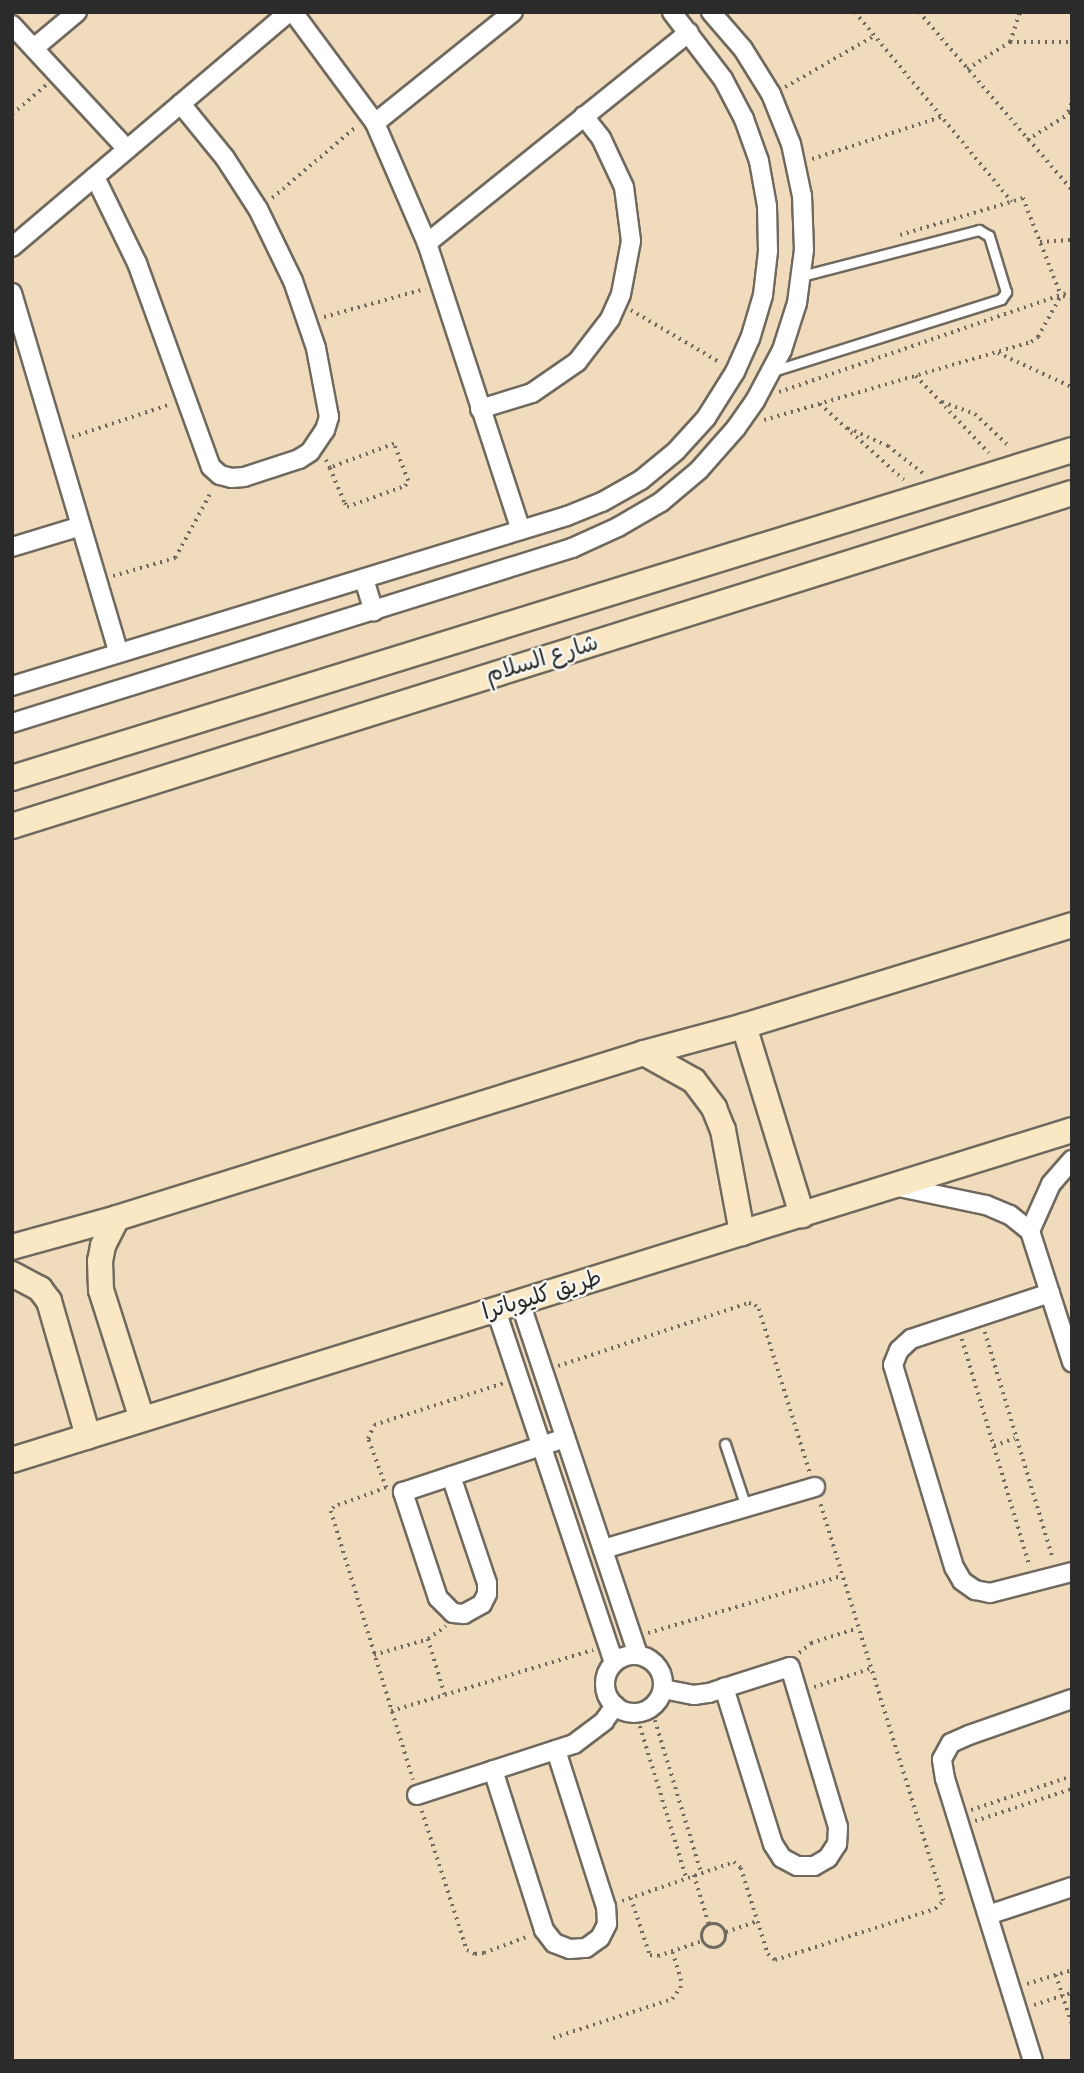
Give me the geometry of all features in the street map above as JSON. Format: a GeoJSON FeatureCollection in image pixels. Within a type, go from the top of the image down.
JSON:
{"type":"FeatureCollection","features":[{"type":"Feature","properties":{"kind":"main road","name":"شارع السلام"},"geometry":{"type":"LineString","coordinates":[[12,778],[1072,450]]}},
{"type":"Feature","properties":{"kind":"main road","name":"شارع السلام"},"geometry":{"type":"LineString","coordinates":[[12,826],[1072,493]]}},
{"type":"Feature","properties":{"kind":"main road"},"geometry":{"type":"LineString","coordinates":[[12,1247],[117,1218],[644,1054],[1072,925]]}},
{"type":"Feature","properties":{"kind":"main road"},"geometry":{"type":"LineString","coordinates":[[744,1026],[802,1214]]}},
{"type":"Feature","properties":{"kind":"main road"},"geometry":{"type":"LineString","coordinates":[[644,1054],[694,1082],[715,1108],[723,1130],[742,1233]]}},
{"type":"Feature","properties":{"kind":"main road","name":"طريق كليوباترا"},"geometry":{"type":"LineString","coordinates":[[12,1460],[1072,1130]]}},
{"type":"Feature","properties":{"kind":"main road"},"geometry":{"type":"LineString","coordinates":[[117,1218],[103,1246],[100,1261],[102,1290],[142,1419]]}},
{"type":"Feature","properties":{"kind":"main road"},"geometry":{"type":"LineString","coordinates":[[12,1274],[40,1289],[49,1301],[88,1436]]}},
{"type":"Feature","properties":{"kind":"street"},"geometry":{"type":"LineString","coordinates":[[34,48],[77,12]]}},
{"type":"Feature","properties":{"kind":"street"},"geometry":{"type":"LineString","coordinates":[[12,247],[291,12],[372,119],[427,243],[521,530]]}},
{"type":"Feature","properties":{"kind":"street"},"geometry":{"type":"LineString","coordinates":[[372,119],[513,12]]}},
{"type":"Feature","properties":{"kind":"street"},"geometry":{"type":"LineString","coordinates":[[12,686],[118,651],[364,579],[602,502],[641,480],[676,451],[706,418],[735,372],[750,339],[763,296],[768,251],[767,205],[759,161],[744,119],[723,79],[672,12]]}},
{"type":"Feature","properties":{"kind":"street"},"geometry":{"type":"LineString","coordinates":[[12,723],[572,548],[618,527],[661,502],[699,470],[736,428],[755,401],[782,349],[797,303],[804,250],[802,196],[791,144],[771,94],[743,49],[711,12]]}},
{"type":"Feature","properties":{"kind":"street"},"geometry":{"type":"LineString","coordinates":[[12,24],[127,149]]}},
{"type":"Feature","properties":{"kind":"street"},"geometry":{"type":"LineString","coordinates":[[427,243],[689,32]]}},
{"type":"Feature","properties":{"kind":"street"},"geometry":{"type":"LineString","coordinates":[[95,177],[136,264],[211,467],[220,475],[244,477],[299,459],[318,442],[329,417],[316,348],[293,281],[258,209],[225,158],[181,104]]}},
{"type":"Feature","properties":{"kind":"street"},"geometry":{"type":"LineString","coordinates":[[480,409],[519,398],[556,380],[595,342],[617,302],[628,268],[630,214],[615,161],[584,116]]}},
{"type":"Feature","properties":{"kind":"street"},"geometry":{"type":"LineString","coordinates":[[12,293],[118,651]]}},
{"type":"Feature","properties":{"kind":"street"},"geometry":{"type":"LineString","coordinates":[[12,547],[81,526]]}},
{"type":"Feature","properties":{"kind":"street"},"geometry":{"type":"LineString","coordinates":[[364,579],[374,611]]}},
{"type":"Feature","properties":{"kind":"street"},"geometry":{"type":"LineString","coordinates":[[1030,1231],[1051,1184],[1072,1160]]}},
{"type":"Feature","properties":{"kind":"street"},"geometry":{"type":"LineString","coordinates":[[893,1186],[986,1205],[1010,1215],[1030,1231],[1072,1362]]}},
{"type":"Feature","properties":{"kind":"street"},"geometry":{"type":"LineString","coordinates":[[1050,1293],[911,1339],[899,1350],[893,1365],[954,1567],[962,1581],[975,1590],[990,1593],[1065,1574]]}},
{"type":"Feature","properties":{"kind":"street"},"geometry":{"type":"LineString","coordinates":[[520,1302],[635,1646],[658,1666],[663,1689]]}},
{"type":"Feature","properties":{"kind":"street"},"geometry":{"type":"LineString","coordinates":[[496,1310],[612,1653],[605,1684],[607,1696],[615,1706],[644,1710],[663,1689]]}},
{"type":"Feature","properties":{"kind":"street"},"geometry":{"type":"LineString","coordinates":[[451,1476],[486,1583],[487,1594],[474,1611],[453,1613],[438,1598],[394,1490],[451,1476],[565,1438]]}},
{"type":"Feature","properties":{"kind":"street"},"geometry":{"type":"LineString","coordinates":[[603,1549],[815,1487]]}},
{"type":"Feature","properties":{"kind":"street"},"geometry":{"type":"LineString","coordinates":[[612,1653],[625,1656],[635,1646]]}},
{"type":"Feature","properties":{"kind":"street"},"geometry":{"type":"LineString","coordinates":[[663,1689],[694,1695],[790,1667],[838,1827],[837,1844],[828,1858],[814,1866],[797,1866],[782,1858],[773,1844],[724,1688]]}},
{"type":"Feature","properties":{"kind":"street"},"geometry":{"type":"LineString","coordinates":[[1033,2061],[958,1820],[942,1759],[951,1743],[1072,1699]]}},
{"type":"Feature","properties":{"kind":"street"},"geometry":{"type":"LineString","coordinates":[[417,1795],[556,1750],[590,1734],[615,1706]]}},
{"type":"Feature","properties":{"kind":"street"},"geometry":{"type":"LineString","coordinates":[[493,1770],[544,1930],[554,1943],[570,1949],[586,1948],[600,1938],[607,1924],[606,1907],[556,1750]]}},
{"type":"Feature","properties":{"kind":"street"},"geometry":{"type":"LineString","coordinates":[[988,1915],[1072,1887]]}},
{"type":"Feature","properties":{"kind":"lane"},"geometry":{"type":"LineString","coordinates":[[771,372],[1001,299],[1006,292],[989,236],[972,230],[801,276]]}},
{"type":"Feature","properties":{"kind":"lane"},"geometry":{"type":"LineString","coordinates":[[725,1444],[746,1507]]}},
{"type":"Feature","properties":{"kind":"path"},"geometry":{"type":"LineString","coordinates":[[855,12],[1012,202]]}},
{"type":"Feature","properties":{"kind":"path"},"geometry":{"type":"LineString","coordinates":[[919,12],[1072,190]]}},
{"type":"Feature","properties":{"kind":"path"},"geometry":{"type":"LineString","coordinates":[[1010,42],[1020,12]]}},
{"type":"Feature","properties":{"kind":"path"},"geometry":{"type":"LineString","coordinates":[[771,94],[874,36]]}},
{"type":"Feature","properties":{"kind":"path"},"geometry":{"type":"LineString","coordinates":[[967,69],[1010,42],[1072,42]]}},
{"type":"Feature","properties":{"kind":"path"},"geometry":{"type":"LineString","coordinates":[[12,114],[58,74]]}},
{"type":"Feature","properties":{"kind":"path"},"geometry":{"type":"LineString","coordinates":[[1027,140],[1070,112],[1072,102]]}},
{"type":"Feature","properties":{"kind":"path"},"geometry":{"type":"LineString","coordinates":[[807,161],[942,117]]}},
{"type":"Feature","properties":{"kind":"path"},"geometry":{"type":"LineString","coordinates":[[258,209],[372,119]]}},
{"type":"Feature","properties":{"kind":"path"},"geometry":{"type":"LineString","coordinates":[[1040,242],[1072,240]]}},
{"type":"Feature","properties":{"kind":"path"},"geometry":{"type":"LineString","coordinates":[[307,322],[440,285]]}},
{"type":"Feature","properties":{"kind":"path"},"geometry":{"type":"LineString","coordinates":[[755,401],[1072,291]]}},
{"type":"Feature","properties":{"kind":"path"},"geometry":{"type":"LineString","coordinates":[[1061,295],[1072,298]]}},
{"type":"Feature","properties":{"kind":"path"},"geometry":{"type":"LineString","coordinates":[[736,428],[1035,340],[1061,295]]}},
{"type":"Feature","properties":{"kind":"path"},"geometry":{"type":"LineString","coordinates":[[617,302],[735,372]]}},
{"type":"Feature","properties":{"kind":"path"},"geometry":{"type":"LineString","coordinates":[[996,352],[1072,387]]}},
{"type":"Feature","properties":{"kind":"path"},"geometry":{"type":"LineString","coordinates":[[916,376],[940,401],[1016,466]]}},
{"type":"Feature","properties":{"kind":"path"},"geometry":{"type":"LineString","coordinates":[[56,442],[187,400]]}},
{"type":"Feature","properties":{"kind":"path"},"geometry":{"type":"LineString","coordinates":[[940,401],[975,414],[1016,466]]}},
{"type":"Feature","properties":{"kind":"path"},"geometry":{"type":"LineString","coordinates":[[820,404],[932,493]]}},
{"type":"Feature","properties":{"kind":"path"},"geometry":{"type":"LineString","coordinates":[[846,427],[888,446],[932,493]]}},
{"type":"Feature","properties":{"kind":"path"},"geometry":{"type":"LineString","coordinates":[[318,442],[345,503],[349,507],[405,486],[409,479],[394,444],[330,468]]}},
{"type":"Feature","properties":{"kind":"path"},"geometry":{"type":"LineString","coordinates":[[97,580],[175,558],[220,475]]}},
{"type":"Feature","properties":{"kind":"path"},"geometry":{"type":"LineString","coordinates":[[980,1316],[1016,1438],[1065,1574]]}},
{"type":"Feature","properties":{"kind":"path"},"geometry":{"type":"LineString","coordinates":[[957,1324],[1035,1581]]}},
{"type":"Feature","properties":{"kind":"path"},"geometry":{"type":"LineString","coordinates":[[519,1378],[374,1425],[368,1439],[394,1490],[334,1507],[331,1511],[467,1950],[475,1954],[484,1953],[544,1930]]}},
{"type":"Feature","properties":{"kind":"path"},"geometry":{"type":"LineString","coordinates":[[994,1446],[1016,1438]]}},
{"type":"Feature","properties":{"kind":"path"},"geometry":{"type":"LineString","coordinates":[[635,1646],[842,1576]]}},
{"type":"Feature","properties":{"kind":"path"},"geometry":{"type":"LineString","coordinates":[[374,1655],[428,1639],[439,1633],[453,1613]]}},
{"type":"Feature","properties":{"kind":"path"},"geometry":{"type":"LineString","coordinates":[[790,1667],[811,1643],[859,1628]]}},
{"type":"Feature","properties":{"kind":"path"},"geometry":{"type":"LineString","coordinates":[[428,1639],[445,1695]]}},
{"type":"Feature","properties":{"kind":"path"},"geometry":{"type":"LineString","coordinates":[[391,1711],[612,1653]]}},
{"type":"Feature","properties":{"kind":"path"},"geometry":{"type":"LineString","coordinates":[[798,1692],[872,1668]]}},
{"type":"Feature","properties":{"kind":"path"},"geometry":{"type":"LineString","coordinates":[[644,1710],[701,1872]]}},
{"type":"Feature","properties":{"kind":"path"},"geometry":{"type":"LineString","coordinates":[[644,1710],[686,1877]]}},
{"type":"Feature","properties":{"kind":"path"},"geometry":{"type":"LineString","coordinates":[[958,1820],[1072,1776]]}},
{"type":"Feature","properties":{"kind":"path"},"geometry":{"type":"LineString","coordinates":[[958,1820],[1072,1789]]}},
{"type":"Feature","properties":{"kind":"path"},"geometry":{"type":"LineString","coordinates":[[694,1875],[709,1924]]}},
{"type":"Feature","properties":{"kind":"path"},"geometry":{"type":"LineString","coordinates":[[631,1898],[648,1952],[654,1956],[702,1941]]}},
{"type":"Feature","properties":{"kind":"path"},"geometry":{"type":"LineString","coordinates":[[726,1932],[758,1921]]}},
{"type":"Feature","properties":{"kind":"path"},"geometry":{"type":"LineString","coordinates":[[709,1924],[719,1925],[726,1932],[726,1939],[717,1948],[708,1947],[702,1941],[702,1931],[709,1924]]}},
{"type":"Feature","properties":{"kind":"path"},"geometry":{"type":"LineString","coordinates":[[553,2038],[671,1999],[677,1994],[681,1981],[672,1952]]}},
{"type":"Feature","properties":{"kind":"path"},"geometry":{"type":"LineString","coordinates":[[1012,1989],[1072,1970]]}},
{"type":"Feature","properties":{"kind":"path"},"geometry":{"type":"LineString","coordinates":[[1056,1975],[1072,2024]]}},
{"type":"Feature","properties":{"kind":"path"},"geometry":{"type":"LineString","coordinates":[[1018,2010],[1072,1993]]}}]}
